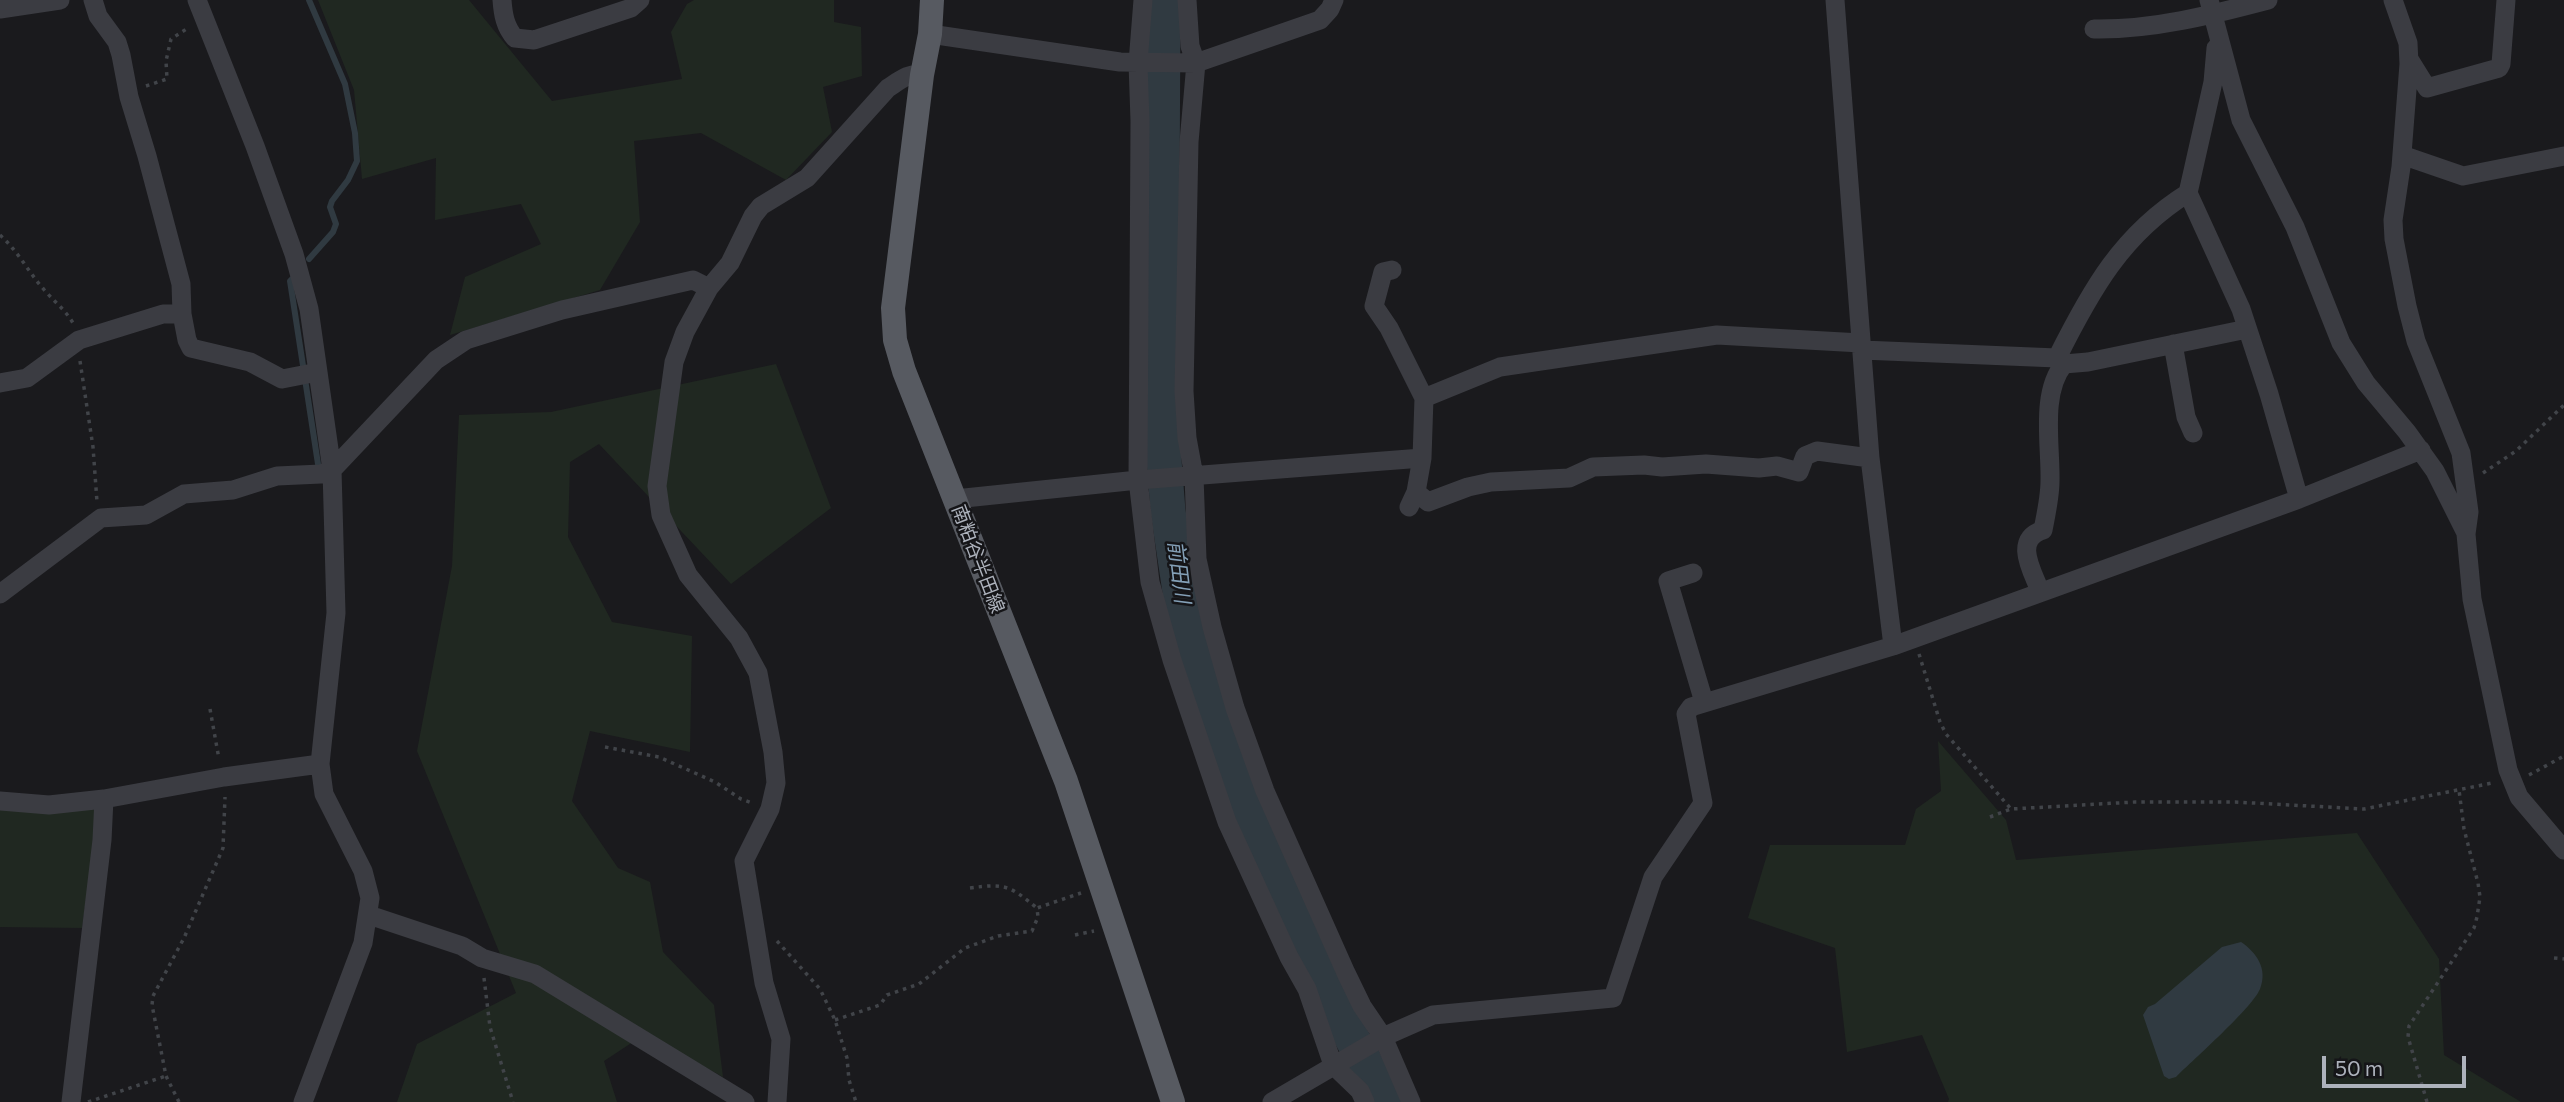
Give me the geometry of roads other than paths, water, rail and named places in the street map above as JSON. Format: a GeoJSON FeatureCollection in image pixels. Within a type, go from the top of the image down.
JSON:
{"type":"FeatureCollection","features":[{"type":"Feature","properties":{"kind":"main road","name":"南粕谷半田線"},"geometry":{"type":"LineString","coordinates":[[932,0],[930,34],[899,248],[893,308],[895,340],[904,371],[1066,781],[1173,1102]]}},
{"type":"Feature","properties":{"kind":"street"},"geometry":{"type":"LineString","coordinates":[[0,9],[60,0]]}},
{"type":"Feature","properties":{"kind":"street"},"geometry":{"type":"LineString","coordinates":[[93,0],[98,16],[117,42],[121,55],[128,93],[181,285],[182,314],[191,348],[250,362],[282,379],[318,372]]}},
{"type":"Feature","properties":{"kind":"street"},"geometry":{"type":"LineString","coordinates":[[197,0],[295,254],[309,309],[332,470],[336,613],[320,764],[324,794],[363,871],[370,898],[363,943],[303,1102]]}},
{"type":"Feature","properties":{"kind":"street"},"geometry":{"type":"LineString","coordinates":[[502,0],[502,12],[509,31],[515,38],[534,40],[631,8],[640,0]]}},
{"type":"Feature","properties":{"kind":"street"},"geometry":{"type":"LineString","coordinates":[[1143,0],[1138,63],[1143,480],[1150,582],[1171,660],[1227,822],[1289,957],[1307,989],[1333,1065],[1360,1091],[1364,1102]]}},
{"type":"Feature","properties":{"kind":"street"},"geometry":{"type":"LineString","coordinates":[[1187,0],[1191,63],[1184,391],[1197,559],[1212,627],[1235,708],[1265,791],[1346,973],[1362,1006],[1383,1037],[1411,1102]]}},
{"type":"Feature","properties":{"kind":"street"},"geometry":{"type":"LineString","coordinates":[[930,34],[1138,63],[1191,63],[1320,20],[1334,0]]}},
{"type":"Feature","properties":{"kind":"street"},"geometry":{"type":"LineString","coordinates":[[1835,0],[1870,458],[1893,646]]}},
{"type":"Feature","properties":{"kind":"street"},"geometry":{"type":"LineString","coordinates":[[2094,29],[2126,30],[2213,16],[2268,0]]}},
{"type":"Feature","properties":{"kind":"street"},"geometry":{"type":"LineString","coordinates":[[2393,0],[2408,43],[2402,155],[2393,220],[2407,306],[2416,341],[2461,453],[2469,512],[2466,534],[2472,599],[2497,721],[2513,783],[2519,797],[2564,850]]}},
{"type":"Feature","properties":{"kind":"street"},"geometry":{"type":"LineString","coordinates":[[2408,58],[2427,88],[2499,68],[2506,0]]}},
{"type":"Feature","properties":{"kind":"street"},"geometry":{"type":"LineString","coordinates":[[2213,16],[2214,75],[2188,193],[2247,329],[2299,499]]}},
{"type":"Feature","properties":{"kind":"street"},"geometry":{"type":"LineString","coordinates":[[2213,16],[2241,120],[2295,227],[2342,343],[2366,383],[2421,450],[2445,489],[2466,534]]}},
{"type":"Feature","properties":{"kind":"street"},"geometry":{"type":"LineString","coordinates":[[777,1102],[780,1039],[772,1015],[744,861],[770,809],[776,783],[773,752],[758,673],[739,638],[688,575],[661,515],[657,486],[674,362],[685,332],[709,288],[730,263],[745,228],[761,206],[807,178],[888,88],[904,78],[922,75]]}},
{"type":"Feature","properties":{"kind":"street"},"geometry":{"type":"LineString","coordinates":[[2402,155],[2463,176],[2564,156]]}},
{"type":"Feature","properties":{"kind":"street"},"geometry":{"type":"LineString","coordinates":[[2040,591],[2026,552],[2027,540],[2032,533],[2043,530],[2050,485],[2049,415],[2060,361],[2091,292],[2123,247],[2143,225],[2188,193]]}},
{"type":"Feature","properties":{"kind":"street"},"geometry":{"type":"LineString","coordinates":[[1392,270],[1383,272],[1374,306],[1389,328],[1424,398],[1422,458],[1413,500],[1428,502],[1468,487],[1491,482],[1569,478],[1592,467],[1706,464],[1777,467],[1799,472],[1805,456],[1817,451],[1870,458]]}},
{"type":"Feature","properties":{"kind":"street"},"geometry":{"type":"LineString","coordinates":[[0,594],[101,518],[146,516],[184,494],[233,490],[277,476],[321,474],[332,470],[436,359],[466,340],[562,310],[650,289],[693,280],[709,288]]}},
{"type":"Feature","properties":{"kind":"street"},"geometry":{"type":"LineString","coordinates":[[0,383],[27,378],[79,340],[163,314],[182,314]]}},
{"type":"Feature","properties":{"kind":"street"},"geometry":{"type":"LineString","coordinates":[[1424,398],[1500,367],[1717,335],[2088,362],[2247,329]]}},
{"type":"Feature","properties":{"kind":"street"},"geometry":{"type":"LineString","coordinates":[[2174,344],[2186,417],[2193,433]]}},
{"type":"Feature","properties":{"kind":"street"},"geometry":{"type":"LineString","coordinates":[[1272,1102],[1383,1037],[1433,1015],[1613,998],[1653,877],[1703,803],[1686,714],[1691,706],[1893,646],[2299,499],[2421,450]]}},
{"type":"Feature","properties":{"kind":"street"},"geometry":{"type":"LineString","coordinates":[[955,499],[1143,480],[1422,458]]}},
{"type":"Feature","properties":{"kind":"street"},"geometry":{"type":"LineString","coordinates":[[1693,573],[1668,581],[1704,702]]}},
{"type":"Feature","properties":{"kind":"street"},"geometry":{"type":"LineString","coordinates":[[0,801],[49,805],[104,799],[224,777],[320,764]]}},
{"type":"Feature","properties":{"kind":"street"},"geometry":{"type":"LineString","coordinates":[[71,1102],[104,799]]}},
{"type":"Feature","properties":{"kind":"street"},"geometry":{"type":"LineString","coordinates":[[369,915],[462,946],[482,958],[536,974],[745,1102]]}},
{"type":"Feature","properties":{"kind":"waterway"},"geometry":{"type":"LineString","coordinates":[[309,0],[345,84],[355,133],[357,161],[348,180],[332,201],[330,207],[336,224],[333,232],[309,259]]}},
{"type":"Feature","properties":{"kind":"waterway","name":"前田川"},"geometry":{"type":"LineString","coordinates":[[1163,0],[1161,422],[1168,511],[1182,605],[1213,718],[1241,795],[1332,1002],[1387,1102]]}},
{"type":"Feature","properties":{"kind":"waterway"},"geometry":{"type":"LineString","coordinates":[[293,278],[290,281],[304,372]]}},
{"type":"Feature","properties":{"kind":"waterway"},"geometry":{"type":"LineString","coordinates":[[305,379],[318,464]]}}]}
